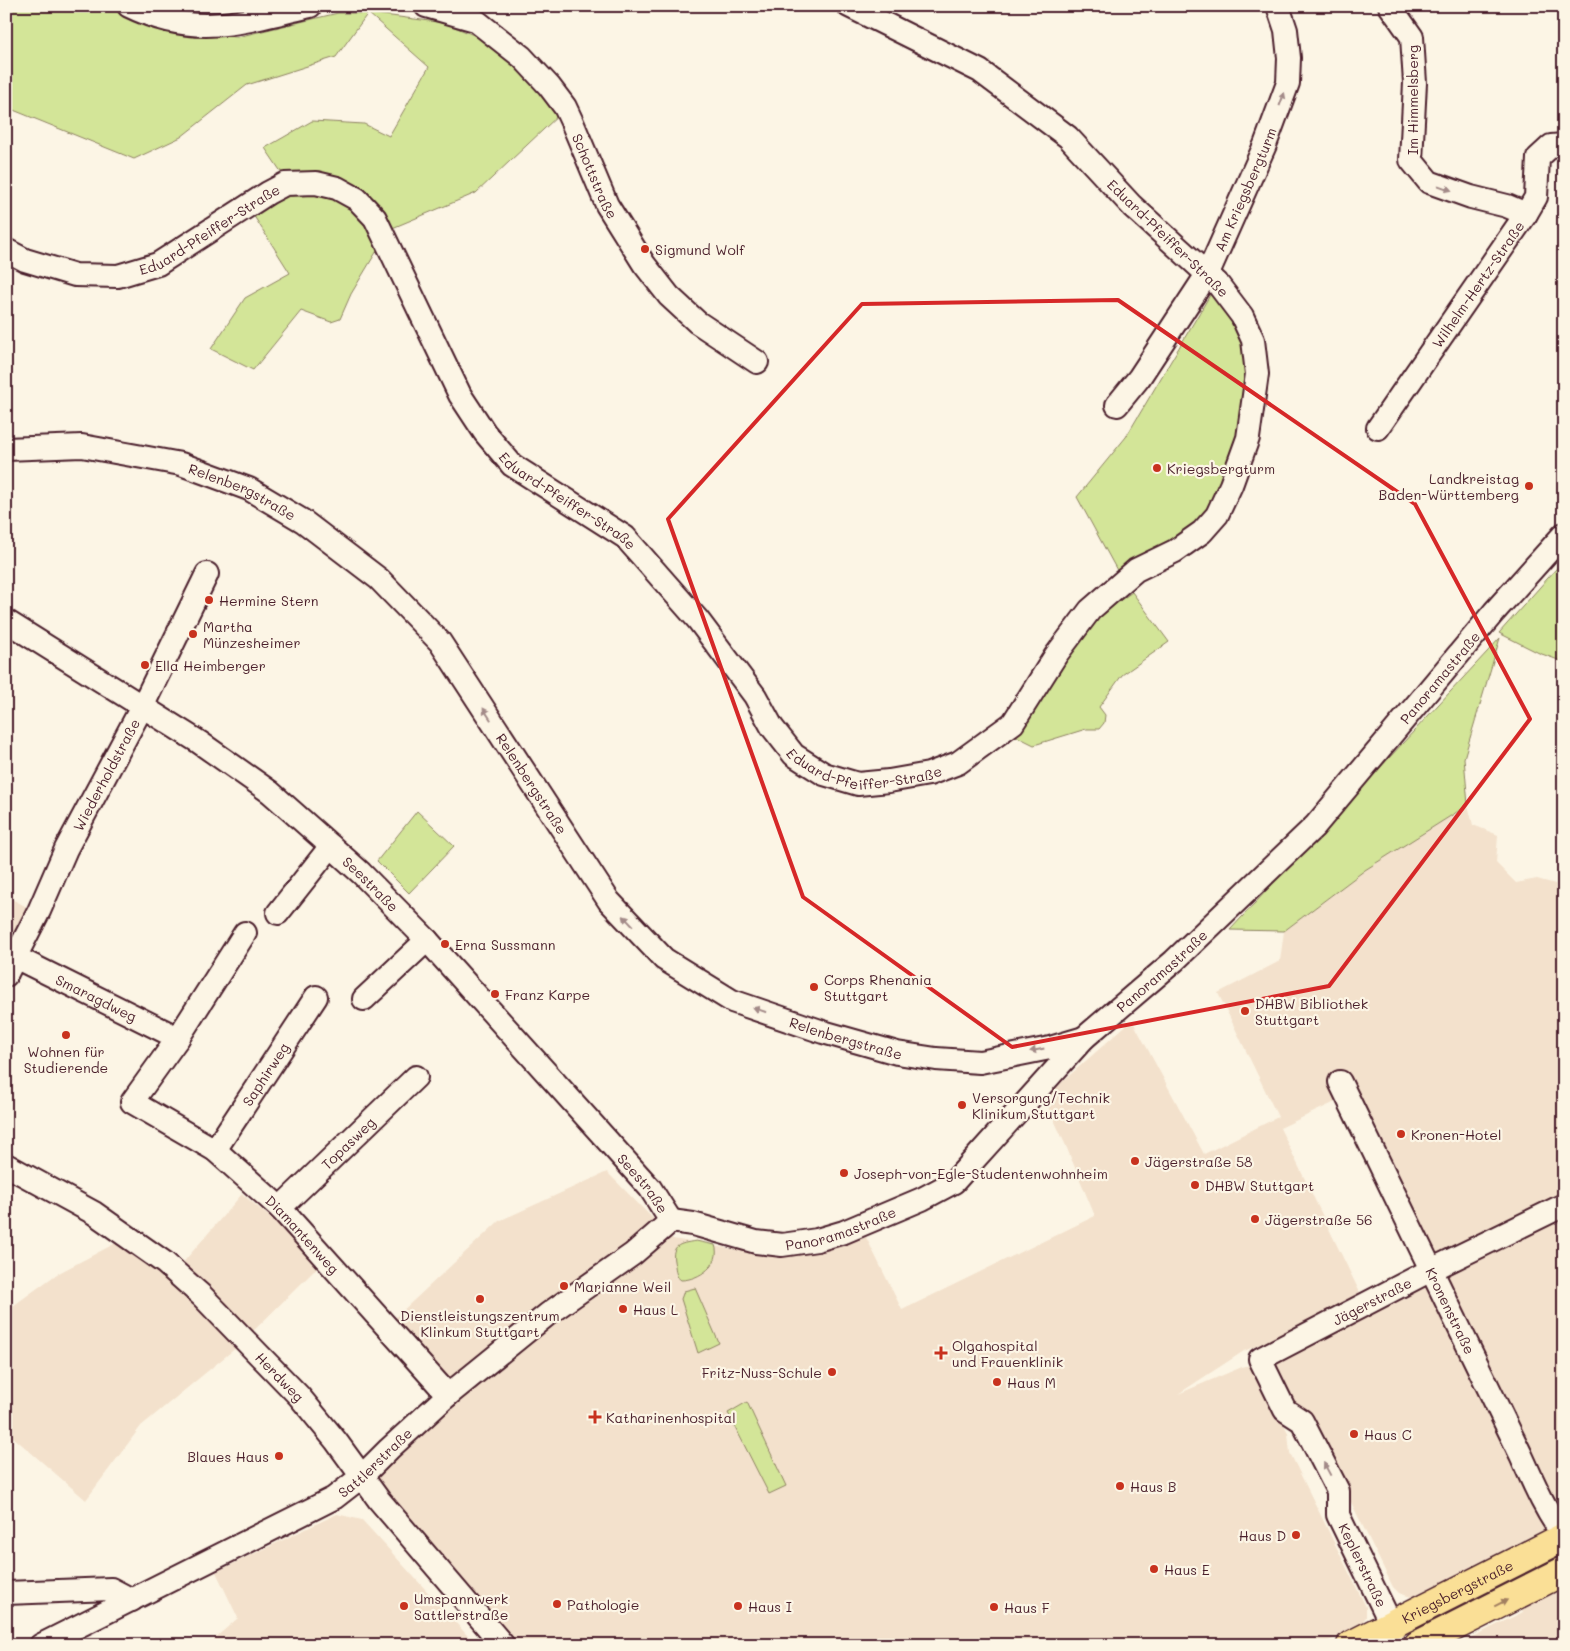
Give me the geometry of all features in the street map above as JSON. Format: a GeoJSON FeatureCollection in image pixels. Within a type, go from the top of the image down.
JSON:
{"type":"FeatureCollection","features":[{"type":"Feature","properties":{"kind":"main road","name":"Kriegsbergstraße"},"geometry":{"type":"LineString","coordinates":[[1351,1645],[1392,1634],[1564,1536]]}},
{"type":"Feature","properties":{"kind":"main road"},"geometry":{"type":"LineString","coordinates":[[1418,1645],[1564,1571]]}},
{"type":"Feature","properties":{"kind":"street"},"geometry":{"type":"LineString","coordinates":[[129,6],[166,20],[212,26],[239,23],[310,6]]}},
{"type":"Feature","properties":{"kind":"street","name":"Schottstraße"},"geometry":{"type":"LineString","coordinates":[[426,6],[479,13],[549,86],[565,107],[607,205],[644,264],[669,296],[697,322],[757,362]]}},
{"type":"Feature","properties":{"kind":"street","name":"Eduard-Pfeiffer-Straße"},"geometry":{"type":"LineString","coordinates":[[6,250],[25,260],[75,275],[118,276],[158,264],[285,184],[316,183],[337,188],[357,199],[375,218],[460,395],[485,433],[512,465],[625,537],[698,620],[755,696],[772,727],[794,756],[824,774],[858,784],[889,781],[936,772],[958,763],[1013,723],[1056,655],[1090,610],[1136,570],[1175,551],[1202,532],[1216,515],[1231,485],[1248,438],[1258,374],[1253,340],[1242,316],[1227,294],[1208,273],[1132,206],[1068,137],[980,71],[848,6]]}},
{"type":"Feature","properties":{"kind":"street","name":"Am Kriegsbergturm"},"geometry":{"type":"LineString","coordinates":[[1117,405],[1139,378],[1208,273],[1265,145],[1288,83],[1289,58],[1286,30],[1278,6]]}},
{"type":"Feature","properties":{"kind":"street","name":"Im Himmelsberg"},"geometry":{"type":"LineString","coordinates":[[1390,6],[1412,37],[1415,83],[1412,160],[1429,182],[1471,197],[1507,206],[1526,214]]}},
{"type":"Feature","properties":{"kind":"street","name":"Wilhelm-Hertz-Straße"},"geometry":{"type":"LineString","coordinates":[[1378,428],[1526,214],[1536,197],[1538,158],[1551,146],[1564,145]]}},
{"type":"Feature","properties":{"kind":"street","name":"Relenbergstraße"},"geometry":{"type":"LineString","coordinates":[[6,449],[82,446],[181,464],[250,489],[303,520],[379,579],[440,642],[609,901],[664,959],[732,1001],[823,1032],[878,1048],[936,1059],[980,1062],[1050,1048],[1084,1038]]}},
{"type":"Feature","properties":{"kind":"street","name":"Panoramastraße"},"geometry":{"type":"LineString","coordinates":[[671,1221],[692,1224],[756,1242],[782,1245],[817,1240],[844,1232],[922,1199],[954,1182],[1084,1038],[1174,961],[1315,826],[1494,612],[1564,534]]}},
{"type":"Feature","properties":{"kind":"street","name":"Wiederholdstraße"},"geometry":{"type":"LineString","coordinates":[[11,966],[39,911],[66,849],[143,705],[207,574]]}},
{"type":"Feature","properties":{"kind":"street","name":"Seestraße"},"geometry":{"type":"LineString","coordinates":[[6,621],[143,705],[270,792],[361,873],[427,940],[650,1188],[671,1221]]}},
{"type":"Feature","properties":{"kind":"street"},"geometry":{"type":"LineString","coordinates":[[278,912],[331,846]]}},
{"type":"Feature","properties":{"kind":"street"},"geometry":{"type":"LineString","coordinates":[[178,1038],[245,933]]}},
{"type":"Feature","properties":{"kind":"street"},"geometry":{"type":"LineString","coordinates":[[364,999],[427,940]]}},
{"type":"Feature","properties":{"kind":"street","name":"Smaragdweg"},"geometry":{"type":"LineString","coordinates":[[11,966],[178,1038]]}},
{"type":"Feature","properties":{"kind":"street","name":"Saphirweg"},"geometry":{"type":"LineString","coordinates":[[215,1150],[316,997]]}},
{"type":"Feature","properties":{"kind":"street","name":"Diamantenweg"},"geometry":{"type":"LineString","coordinates":[[178,1038],[132,1102],[215,1150],[280,1208],[448,1395]]}},
{"type":"Feature","properties":{"kind":"street","name":"Topasweg"},"geometry":{"type":"LineString","coordinates":[[280,1208],[416,1077]]}},
{"type":"Feature","properties":{"kind":"street","name":"Kronenstraße"},"geometry":{"type":"LineString","coordinates":[[1340,1082],[1550,1518],[1564,1536]]}},
{"type":"Feature","properties":{"kind":"street","name":"Herdweg"},"geometry":{"type":"LineString","coordinates":[[6,1166],[94,1213],[165,1263],[227,1321],[299,1396],[343,1450],[379,1500],[503,1645]]}},
{"type":"Feature","properties":{"kind":"street","name":"Jägerstraße"},"geometry":{"type":"LineString","coordinates":[[1260,1359],[1431,1270],[1564,1205]]}},
{"type":"Feature","properties":{"kind":"street","name":"Sattlerstraße"},"geometry":{"type":"LineString","coordinates":[[41,1645],[334,1498],[361,1477],[448,1395],[548,1314],[633,1254],[671,1221]]}},
{"type":"Feature","properties":{"kind":"street","name":"Keplerstraße"},"geometry":{"type":"LineString","coordinates":[[1260,1359],[1285,1410],[1302,1421],[1338,1491],[1338,1515],[1392,1634]]}},
{"type":"Feature","properties":{"kind":"street"},"geometry":{"type":"LineString","coordinates":[[6,1593],[111,1589],[132,1600]]}},
{"type":"Feature","properties":{"kind":"highlighted area"},"geometry":{"type":"Polygon","coordinates":[[[1118,300],[1415,504],[1530,719],[1329,986],[1012,1047],[803,897],[668,519],[862,304],[1118,300]]]}},
{"type":"Feature","properties":{"kind":"shaded area"},"geometry":{"type":"Polygon","coordinates":[[[1468,805],[1473,825],[1498,835],[1496,863],[1516,883],[1537,879],[1559,885],[1564,892],[1564,1645],[1456,1645],[1523,1612],[1498,1558],[1426,1595],[1411,1597],[1399,1593],[1393,1587],[1345,1490],[1286,1406],[1267,1362],[1360,1303],[1244,1351],[1178,1394],[1242,1367],[1255,1364],[1288,1433],[1290,1453],[1366,1607],[1366,1617],[1359,1626],[1321,1645],[512,1645],[367,1476],[452,1401],[384,1328],[499,1221],[607,1172],[673,1239],[767,1255],[819,1252],[866,1237],[902,1310],[1095,1216],[1044,1098],[1132,1020],[1204,1154],[1278,1117],[1218,993],[1280,961],[1284,931],[1365,870],[1468,805]],[[1348,1096],[1280,1128],[1364,1301],[1428,1267],[1348,1096]]]}},
{"type":"Feature","properties":{"kind":"shaded area"},"geometry":{"type":"Polygon","coordinates":[[[6,896],[27,907],[6,954],[6,896]]]}},
{"type":"Feature","properties":{"kind":"shaded area"},"geometry":{"type":"Polygon","coordinates":[[[242,1194],[283,1228],[318,1267],[237,1347],[141,1426],[86,1500],[6,1431],[6,1311],[57,1274],[116,1243],[168,1280],[242,1194]]]}},
{"type":"Feature","properties":{"kind":"shaded area"},"geometry":{"type":"Polygon","coordinates":[[[337,1514],[362,1520],[476,1645],[212,1645],[215,1638],[238,1618],[216,1572],[337,1514]]]}},
{"type":"Feature","properties":{"kind":"green space"},"geometry":{"type":"Polygon","coordinates":[[[6,6],[112,6],[155,25],[196,33],[237,37],[338,13],[368,13],[336,57],[247,85],[181,137],[134,159],[6,107],[6,6]]]}},
{"type":"Feature","properties":{"kind":"green space"},"geometry":{"type":"Polygon","coordinates":[[[368,13],[445,23],[488,41],[561,113],[476,193],[390,229],[351,294],[340,319],[331,322],[301,311],[253,370],[211,349],[245,298],[290,273],[252,213],[292,188],[265,148],[312,121],[364,124],[389,136],[429,67],[368,13]]]}},
{"type":"Feature","properties":{"kind":"green space"},"geometry":{"type":"Polygon","coordinates":[[[1213,290],[1238,315],[1248,369],[1237,434],[1212,509],[1189,532],[1119,574],[1077,497],[1126,437],[1213,290]]]}},
{"type":"Feature","properties":{"kind":"green space"},"geometry":{"type":"Polygon","coordinates":[[[1564,560],[1564,662],[1539,653],[1499,633],[1564,560]]]}},
{"type":"Feature","properties":{"kind":"green space"},"geometry":{"type":"Polygon","coordinates":[[[1132,592],[1169,642],[1122,675],[1099,707],[1105,715],[1104,723],[1099,729],[1086,729],[1034,745],[1016,736],[1054,678],[1100,615],[1132,592]]]}},
{"type":"Feature","properties":{"kind":"green space"},"geometry":{"type":"Polygon","coordinates":[[[1500,638],[1464,758],[1468,805],[1365,870],[1284,931],[1230,930],[1500,638]]]}},
{"type":"Feature","properties":{"kind":"green space"},"geometry":{"type":"Polygon","coordinates":[[[417,811],[454,846],[409,893],[377,861],[417,811]]]}},
{"type":"Feature","properties":{"kind":"green space"},"geometry":{"type":"Polygon","coordinates":[[[696,1241],[715,1245],[715,1258],[702,1274],[681,1280],[676,1272],[675,1250],[684,1243],[696,1241]]]}},
{"type":"Feature","properties":{"kind":"green space"},"geometry":{"type":"Polygon","coordinates":[[[695,1288],[719,1343],[698,1353],[681,1299],[684,1291],[695,1288]]]}},
{"type":"Feature","properties":{"kind":"green space"},"geometry":{"type":"Polygon","coordinates":[[[747,1402],[786,1486],[769,1494],[728,1413],[747,1402]]]}},
{"type":"Feature","properties":{"kind":"place","name":"Sigmund Wolf"},"geometry":{"type":"Point","coordinates":[645,249]}},
{"type":"Feature","properties":{"kind":"place","name":"Kriegsbergturm"},"geometry":{"type":"Point","coordinates":[1157,468]}},
{"type":"Feature","properties":{"kind":"place","name":"Landkreistag Baden-Württemberg"},"geometry":{"type":"Point","coordinates":[1529,486]}},
{"type":"Feature","properties":{"kind":"place","name":"Hermine Stern"},"geometry":{"type":"Point","coordinates":[209,600]}},
{"type":"Feature","properties":{"kind":"place","name":"Martha Münzesheimer"},"geometry":{"type":"Point","coordinates":[193,634]}},
{"type":"Feature","properties":{"kind":"place","name":"Ella Heimberger"},"geometry":{"type":"Point","coordinates":[145,665]}},
{"type":"Feature","properties":{"kind":"place","name":"Erna Sussmann"},"geometry":{"type":"Point","coordinates":[445,944]}},
{"type":"Feature","properties":{"kind":"place","name":"Corps Rhenania Stuttgart"},"geometry":{"type":"Point","coordinates":[814,987]}},
{"type":"Feature","properties":{"kind":"place","name":"Franz Karpe"},"geometry":{"type":"Point","coordinates":[495,994]}},
{"type":"Feature","properties":{"kind":"place","name":"DHBW Bibliothek Stuttgart"},"geometry":{"type":"Point","coordinates":[1245,1011]}},
{"type":"Feature","properties":{"kind":"place","name":"Wohnen für Studierende"},"geometry":{"type":"Point","coordinates":[66,1035]}},
{"type":"Feature","properties":{"kind":"place","name":"Versorgung/Technik Klinikum Stuttgart"},"geometry":{"type":"Point","coordinates":[962,1105]}},
{"type":"Feature","properties":{"kind":"place","name":"Kronen-Hotel"},"geometry":{"type":"Point","coordinates":[1401,1134]}},
{"type":"Feature","properties":{"kind":"place","name":"Jägerstraße 58"},"geometry":{"type":"Point","coordinates":[1135,1161]}},
{"type":"Feature","properties":{"kind":"place","name":"Joseph-von-Egle-Studentenwohnheim"},"geometry":{"type":"Point","coordinates":[844,1173]}},
{"type":"Feature","properties":{"kind":"place","name":"DHBW Stuttgart"},"geometry":{"type":"Point","coordinates":[1195,1185]}},
{"type":"Feature","properties":{"kind":"place","name":"Jägerstraße 56"},"geometry":{"type":"Point","coordinates":[1255,1219]}},
{"type":"Feature","properties":{"kind":"place","name":"Marianne Weil"},"geometry":{"type":"Point","coordinates":[564,1286]}},
{"type":"Feature","properties":{"kind":"place","name":"Dienstleistungszentrum Klinkum Stuttgart"},"geometry":{"type":"Point","coordinates":[480,1299]}},
{"type":"Feature","properties":{"kind":"place","name":"Haus L"},"geometry":{"type":"Point","coordinates":[623,1309]}},
{"type":"Feature","properties":{"kind":"place","name":"Olgahospital und Frauenklinik"},"geometry":{"type":"Point","coordinates":[941,1353]}},
{"type":"Feature","properties":{"kind":"place","name":"Fritz-Nuss-Schule"},"geometry":{"type":"Point","coordinates":[832,1372]}},
{"type":"Feature","properties":{"kind":"place","name":"Haus M"},"geometry":{"type":"Point","coordinates":[997,1382]}},
{"type":"Feature","properties":{"kind":"place","name":"Katharinenhospital"},"geometry":{"type":"Point","coordinates":[595,1417]}},
{"type":"Feature","properties":{"kind":"place","name":"Haus C"},"geometry":{"type":"Point","coordinates":[1354,1434]}},
{"type":"Feature","properties":{"kind":"place","name":"Blaues Haus"},"geometry":{"type":"Point","coordinates":[279,1456]}},
{"type":"Feature","properties":{"kind":"place","name":"Haus B"},"geometry":{"type":"Point","coordinates":[1120,1486]}},
{"type":"Feature","properties":{"kind":"place","name":"Haus D"},"geometry":{"type":"Point","coordinates":[1296,1535]}},
{"type":"Feature","properties":{"kind":"place","name":"Haus E"},"geometry":{"type":"Point","coordinates":[1154,1569]}},
{"type":"Feature","properties":{"kind":"place","name":"Pathologie"},"geometry":{"type":"Point","coordinates":[557,1604]}},
{"type":"Feature","properties":{"kind":"place","name":"Umspannwerk Sattlerstraße"},"geometry":{"type":"Point","coordinates":[404,1606]}},
{"type":"Feature","properties":{"kind":"place","name":"Haus I"},"geometry":{"type":"Point","coordinates":[738,1606]}},
{"type":"Feature","properties":{"kind":"place","name":"Haus F"},"geometry":{"type":"Point","coordinates":[994,1607]}}]}
